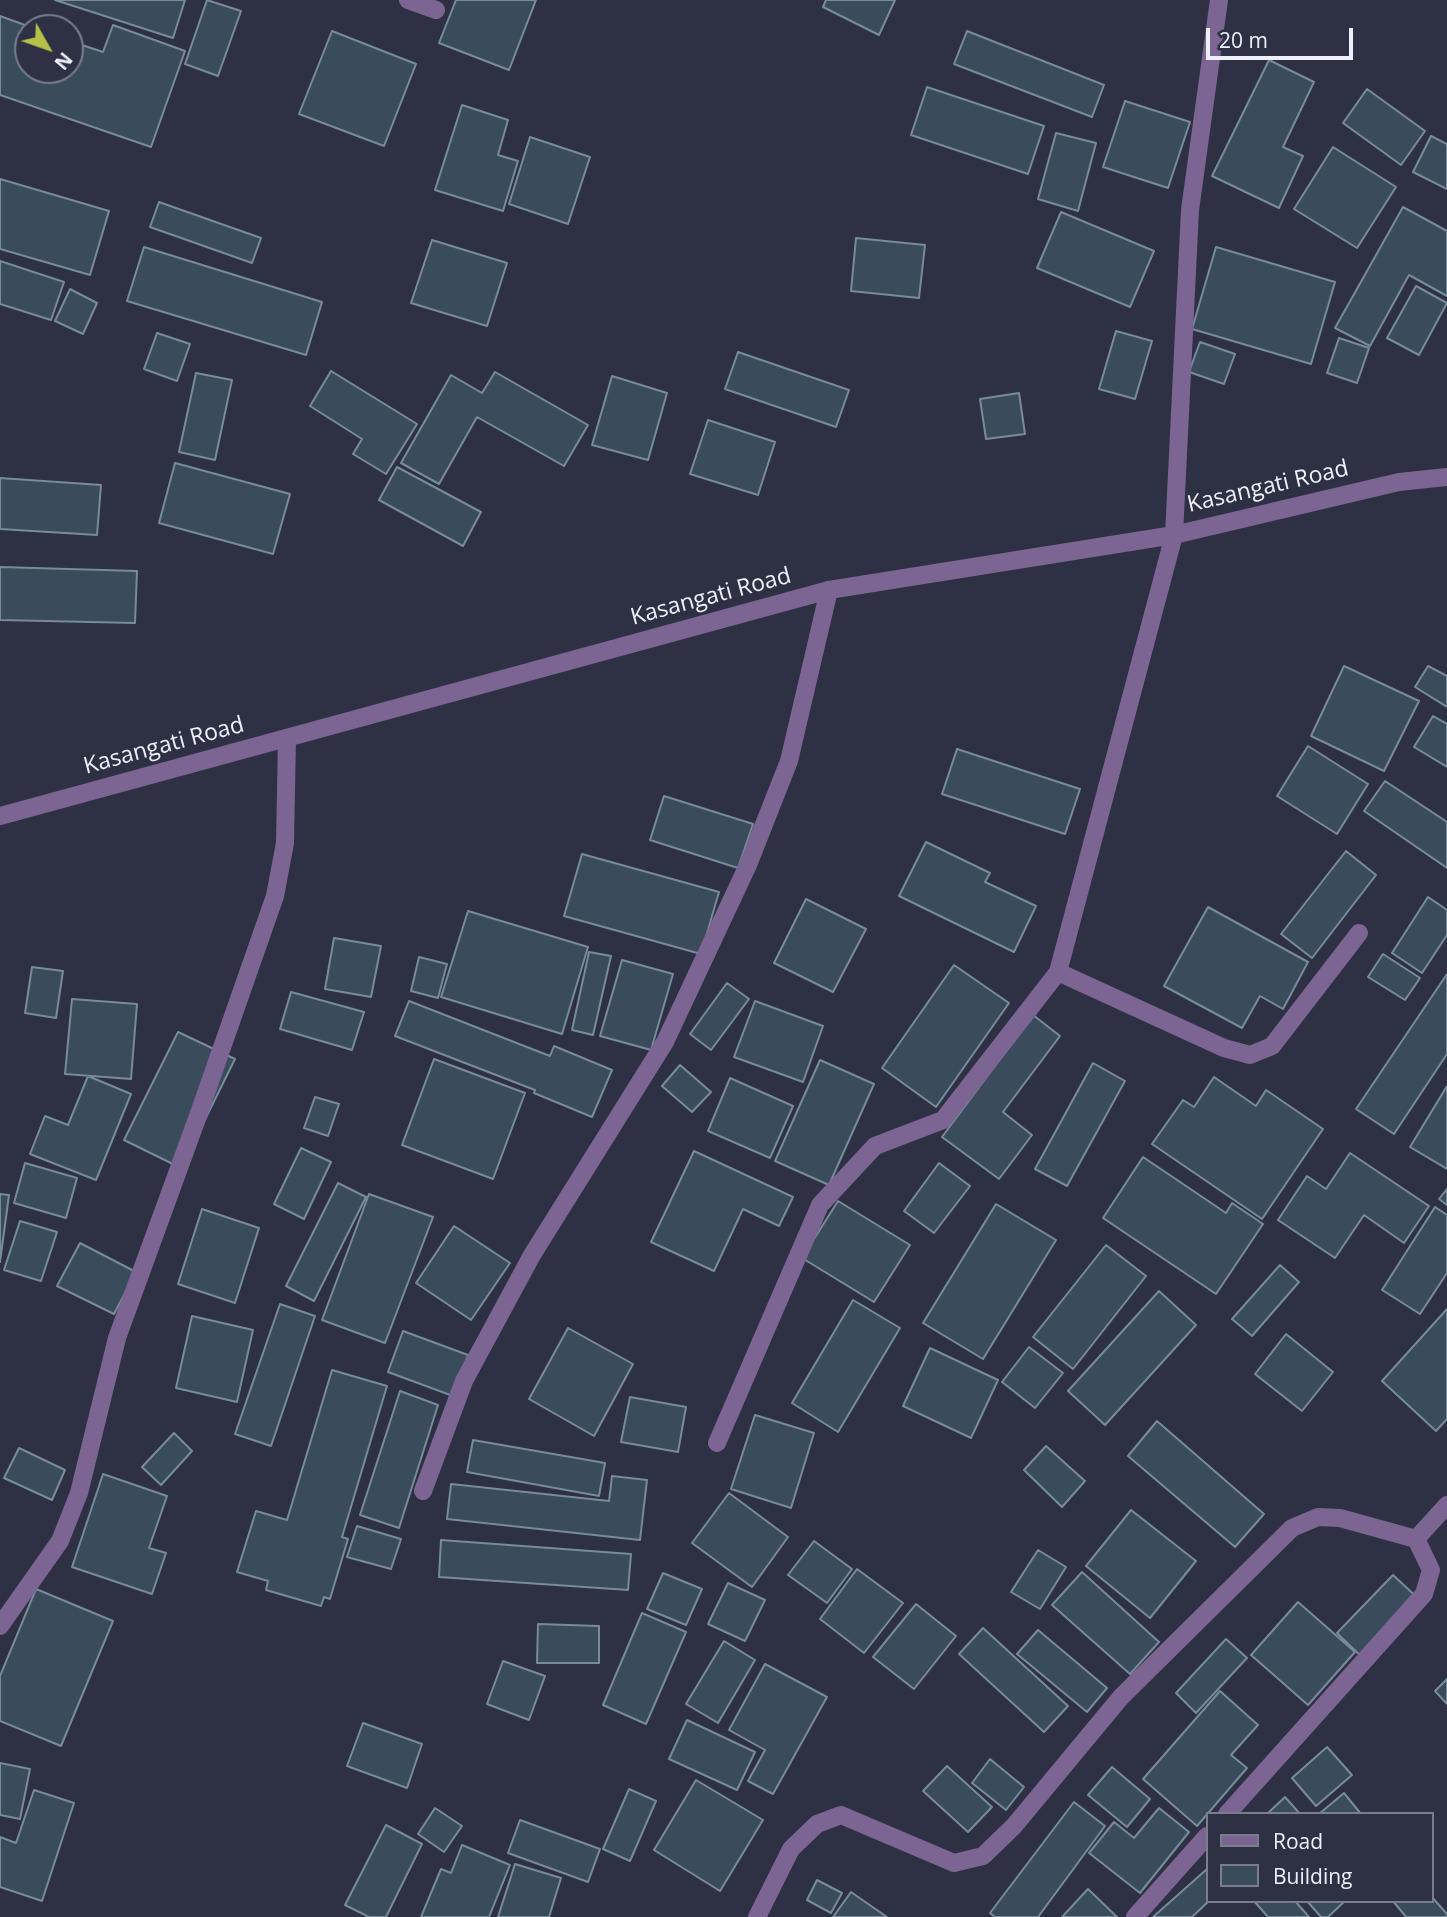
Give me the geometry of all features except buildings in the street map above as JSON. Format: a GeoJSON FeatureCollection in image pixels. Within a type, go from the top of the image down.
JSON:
{"type":"FeatureCollection","features":[{"type":"Feature","properties":{"kind":"street"},"geometry":{"type":"LineString","coordinates":[[408,0],[436,10]]}},
{"type":"Feature","properties":{"kind":"street"},"geometry":{"type":"LineString","coordinates":[[717,1443],[820,1205],[875,1146],[943,1120],[1058,972],[1174,535],[1190,210],[1219,0]]}},
{"type":"Feature","properties":{"kind":"street","name":"Kasangati Road"},"geometry":{"type":"LineString","coordinates":[[0,816],[829,590],[1174,535],[1399,482],[1447,477]]}},
{"type":"Feature","properties":{"kind":"street"},"geometry":{"type":"LineString","coordinates":[[423,1491],[464,1381],[533,1255],[665,1042],[748,865],[789,761],[829,590]]}},
{"type":"Feature","properties":{"kind":"street"},"geometry":{"type":"LineString","coordinates":[[0,1626],[60,1541],[79,1493],[117,1338],[275,896],[285,843],[287,738]]}},
{"type":"Feature","properties":{"kind":"street"},"geometry":{"type":"LineString","coordinates":[[1058,972],[1224,1048],[1250,1055],[1272,1046],[1359,933]]}},
{"type":"Feature","properties":{"kind":"street"},"geometry":{"type":"LineString","coordinates":[[1416,1539],[1447,1505]]}},
{"type":"Feature","properties":{"kind":"street"},"geometry":{"type":"LineString","coordinates":[[757,1917],[791,1849],[817,1824],[841,1815],[954,1863],[984,1856],[1014,1826],[1121,1697],[1292,1528],[1318,1517],[1340,1518],[1416,1539],[1431,1570],[1424,1594],[1229,1812]]}},
{"type":"Feature","properties":{"kind":"street"},"geometry":{"type":"LineString","coordinates":[[1135,1917],[1206,1837]]}}]}
